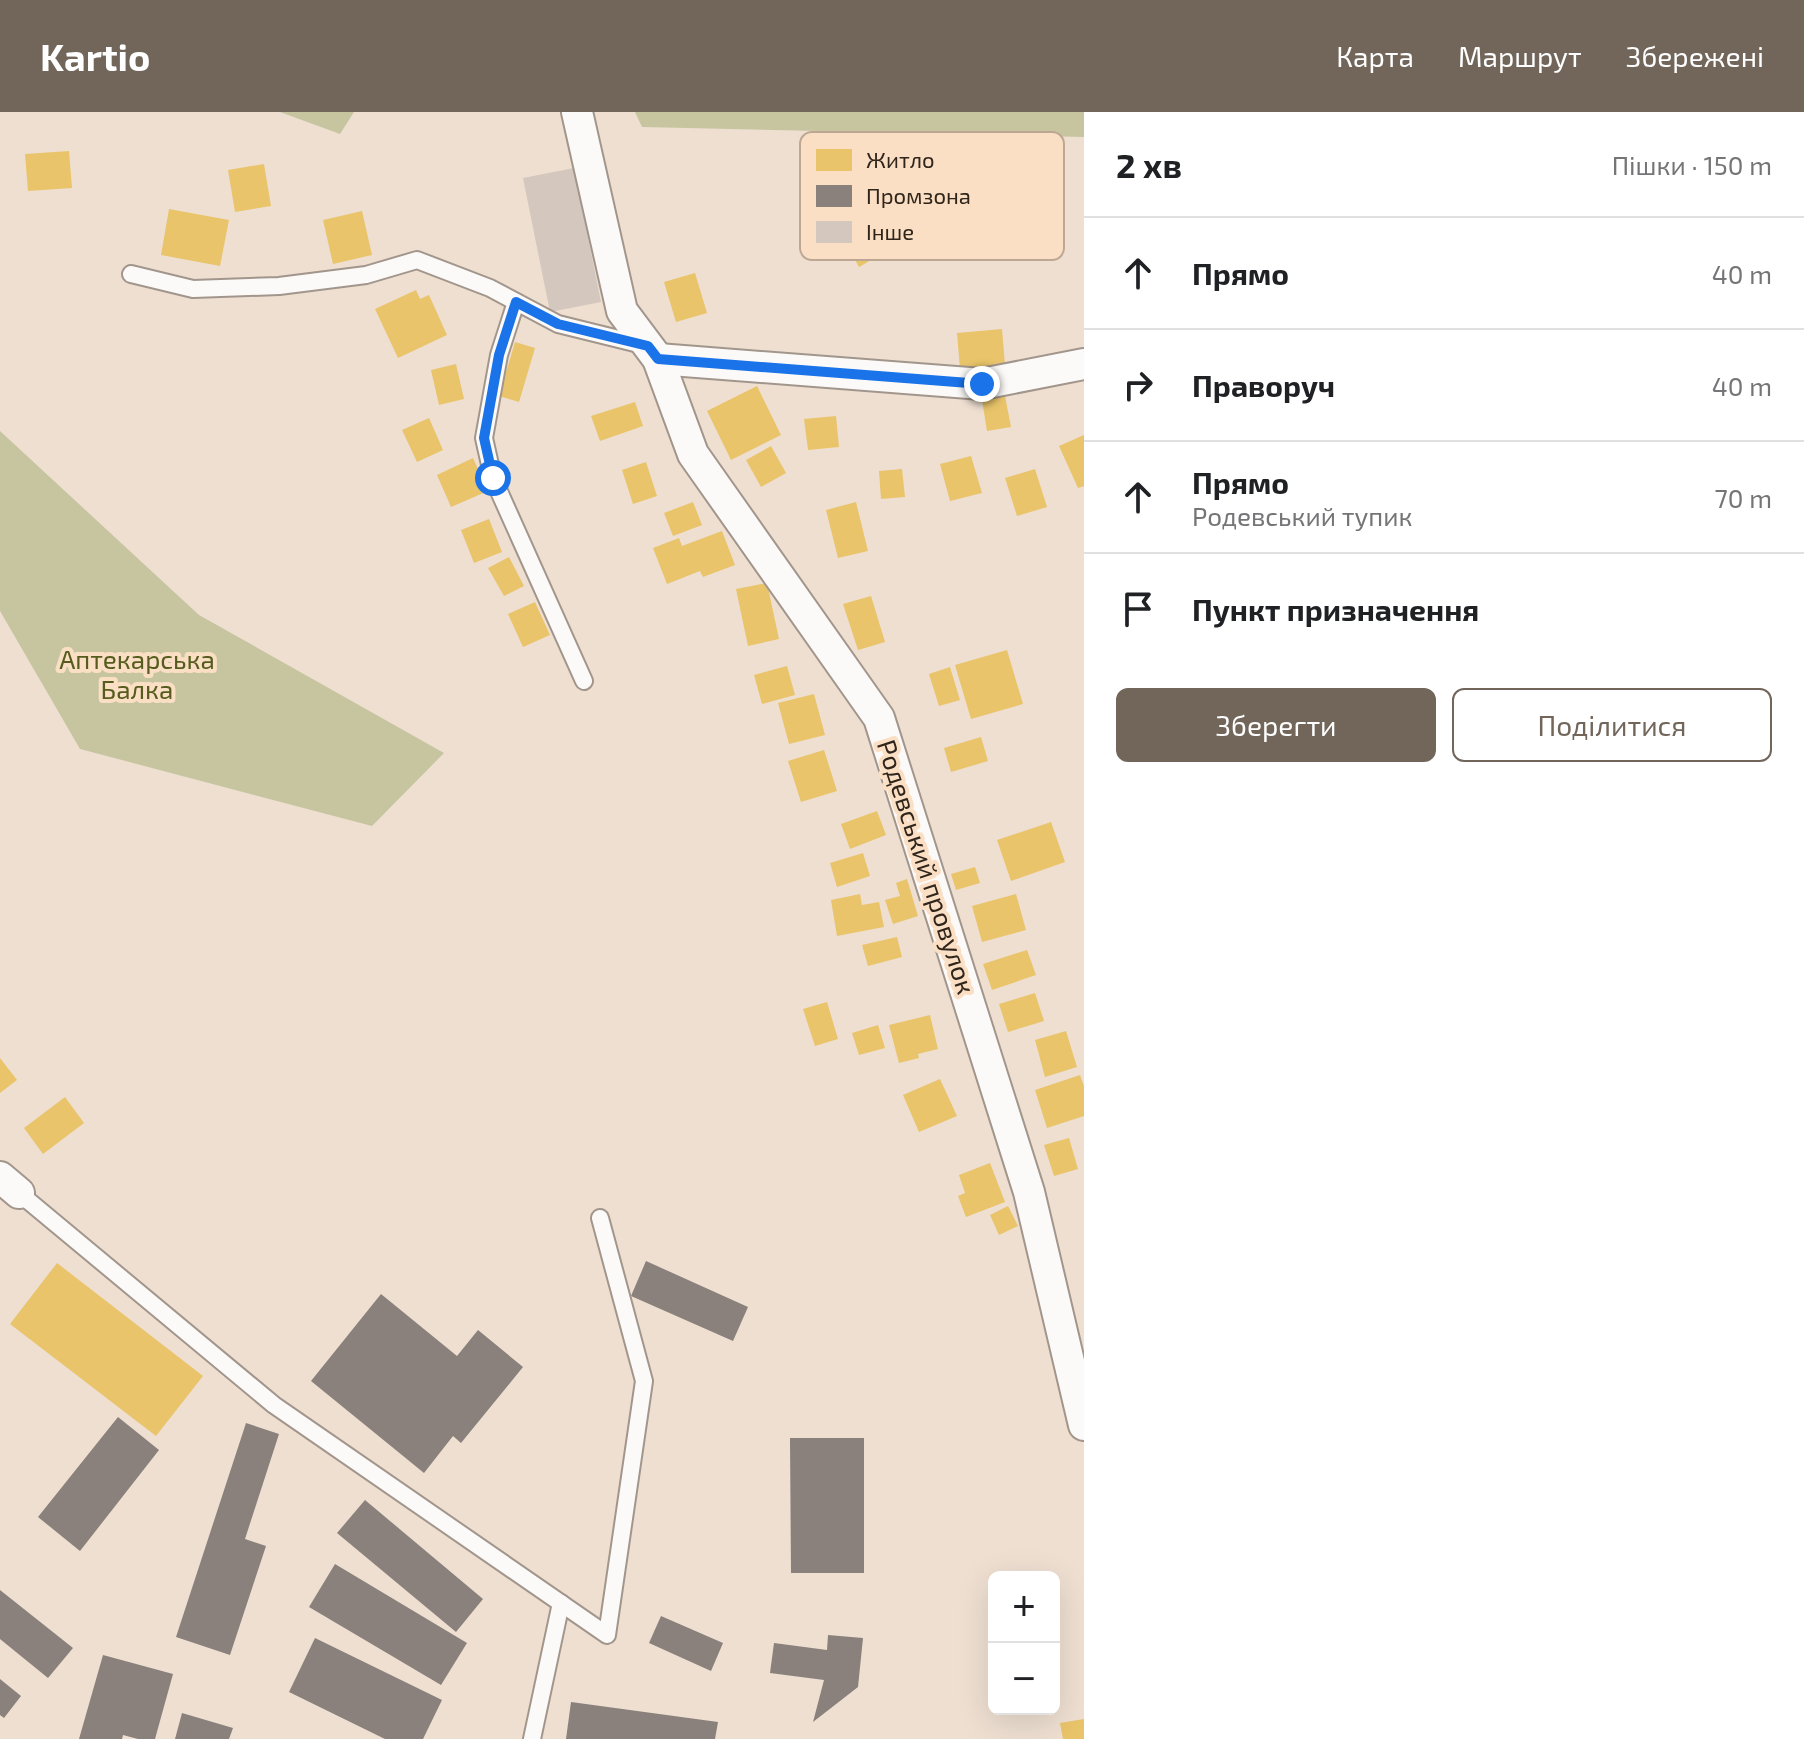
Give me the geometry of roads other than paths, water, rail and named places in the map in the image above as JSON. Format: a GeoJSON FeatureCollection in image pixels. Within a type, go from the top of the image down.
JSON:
{"type":"FeatureCollection","features":[{"type":"Feature","properties":{"kind":"street","name":"Родевський провулок"},"geometry":{"type":"LineString","coordinates":[[577,112],[622,311],[653,353],[693,454],[879,718],[1029,1192],[1084,1425]]}},
{"type":"Feature","properties":{"kind":"street"},"geometry":{"type":"LineString","coordinates":[[653,353],[982,384],[1084,364]]}},
{"type":"Feature","properties":{"kind":"lane"},"geometry":{"type":"LineString","coordinates":[[131,274],[193,289],[279,286],[366,275],[417,260],[490,288],[558,324],[653,353]]}},
{"type":"Feature","properties":{"kind":"lane"},"geometry":{"type":"LineString","coordinates":[[516,302],[499,355],[484,438],[493,478],[584,681]]}},
{"type":"Feature","properties":{"kind":"lane"},"geometry":{"type":"LineString","coordinates":[[9,1185],[274,1405],[607,1635],[644,1381],[600,1218]]}},
{"type":"Feature","properties":{"kind":"lane"},"geometry":{"type":"LineString","coordinates":[[532,1739],[561,1603]]}},
{"type":"Feature","properties":{"kind":"park label","name":"Аптекарська Балка"},"geometry":{"type":"Point","coordinates":[137,675]}}]}
